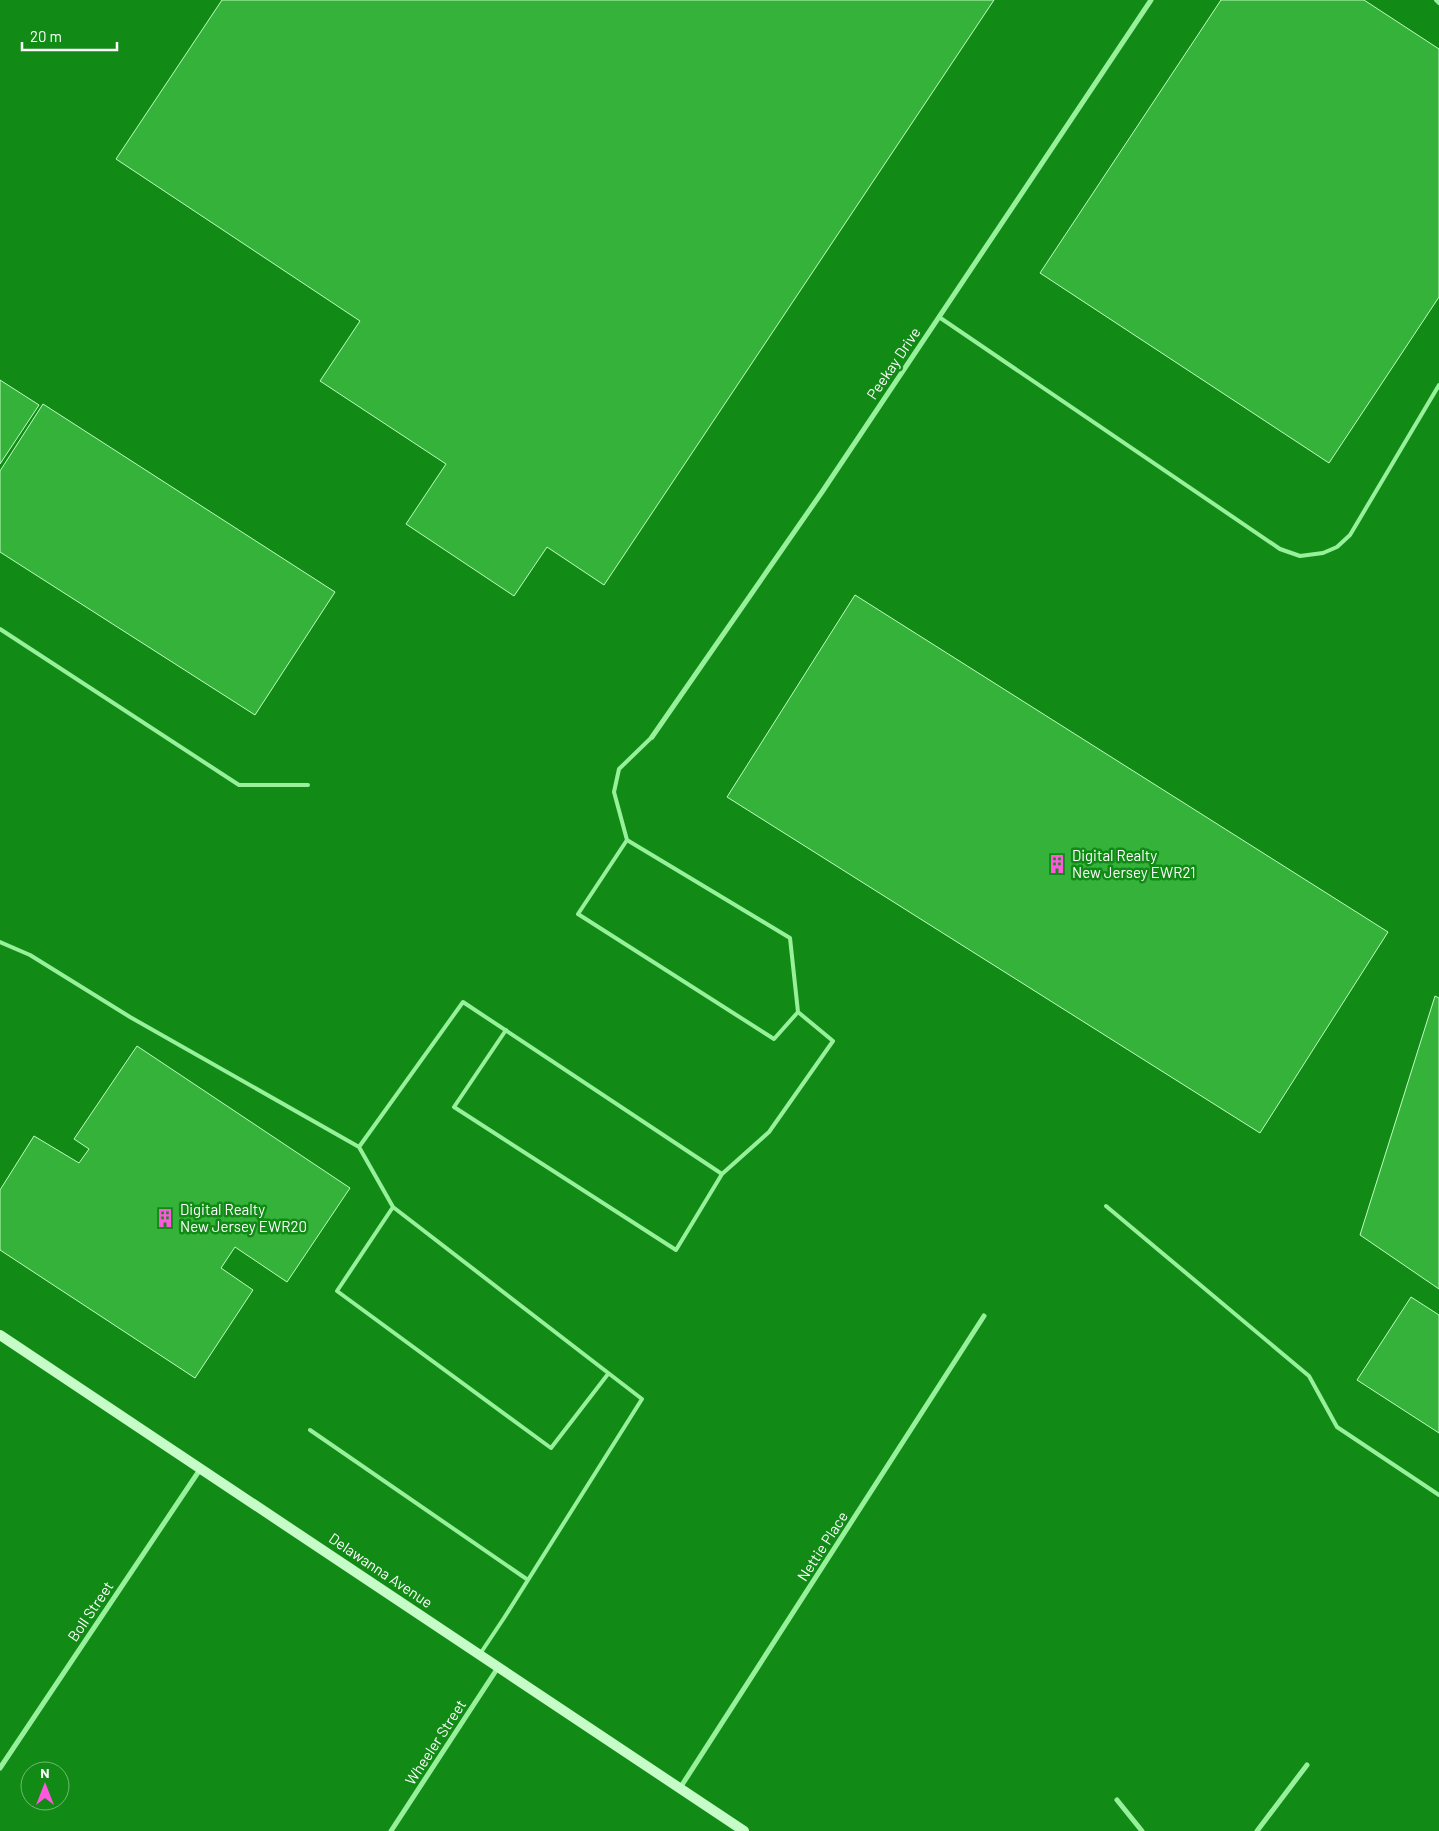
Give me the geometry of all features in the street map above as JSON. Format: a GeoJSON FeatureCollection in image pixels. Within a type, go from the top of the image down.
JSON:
{"type":"FeatureCollection","features":[{"type":"Feature","properties":{"kind":"street","name":"Peekay Drive"},"geometry":{"type":"LineString","coordinates":[[652,738],[817,500],[1151,0]]}},
{"type":"Feature","properties":{"kind":"street","name":"Nettie Place"},"geometry":{"type":"LineString","coordinates":[[680,1788],[984,1316]]}},
{"type":"Feature","properties":{"kind":"street","name":"Delawanna Avenue"},"geometry":{"type":"LineString","coordinates":[[0,1335],[744,1831]]}},
{"type":"Feature","properties":{"kind":"street","name":"Boll Street"},"geometry":{"type":"LineString","coordinates":[[0,1768],[201,1468]]}},
{"type":"Feature","properties":{"kind":"street","name":"Wheeler Street"},"geometry":{"type":"LineString","coordinates":[[391,1831],[499,1666]]}},
{"type":"Feature","properties":{"kind":"street"},"geometry":{"type":"LineString","coordinates":[[1257,1831],[1307,1764]]}},
{"type":"Feature","properties":{"kind":"street"},"geometry":{"type":"LineString","coordinates":[[1116,1800],[1142,1831]]}},
{"type":"Feature","properties":{"kind":"lane"},"geometry":{"type":"LineString","coordinates":[[1436,0],[1439,3]]}},
{"type":"Feature","properties":{"kind":"lane"},"geometry":{"type":"LineString","coordinates":[[939,317],[1280,549],[1300,556],[1323,553],[1337,548],[1350,535],[1439,386]]}},
{"type":"Feature","properties":{"kind":"lane"},"geometry":{"type":"LineString","coordinates":[[0,629],[239,786],[308,786]]}},
{"type":"Feature","properties":{"kind":"lane"},"geometry":{"type":"LineString","coordinates":[[506,1030],[454,1108],[676,1250],[722,1174],[769,1132],[833,1042],[798,1012],[790,938],[628,840],[614,792],[619,769],[652,738]]}},
{"type":"Feature","properties":{"kind":"lane"},"geometry":{"type":"LineString","coordinates":[[628,840],[578,914],[774,1039],[798,1012]]}},
{"type":"Feature","properties":{"kind":"lane"},"geometry":{"type":"LineString","coordinates":[[0,942],[30,956],[138,1022],[359,1146],[393,1207],[642,1399],[480,1654]]}},
{"type":"Feature","properties":{"kind":"lane"},"geometry":{"type":"LineString","coordinates":[[359,1146],[464,1002],[722,1174]]}},
{"type":"Feature","properties":{"kind":"lane"},"geometry":{"type":"LineString","coordinates":[[1106,1206],[1308,1376],[1337,1427],[1439,1495]]}},
{"type":"Feature","properties":{"kind":"lane"},"geometry":{"type":"LineString","coordinates":[[393,1207],[337,1291],[551,1448],[608,1374]]}},
{"type":"Feature","properties":{"kind":"lane"},"geometry":{"type":"LineString","coordinates":[[310,1430],[528,1580]]}},
{"type":"Feature","properties":{"kind":"building"},"geometry":{"type":"Polygon","coordinates":[[[222,0],[994,0],[604,585],[547,547],[514,596],[406,524],[446,464],[320,381],[360,321],[116,159],[222,0]]]}},
{"type":"Feature","properties":{"kind":"building"},"geometry":{"type":"Polygon","coordinates":[[[1221,0],[1364,0],[1439,49],[1439,297],[1329,463],[1040,273],[1221,0]]]}},
{"type":"Feature","properties":{"kind":"building"},"geometry":{"type":"Polygon","coordinates":[[[0,380],[39,405],[0,464],[0,380]]]}},
{"type":"Feature","properties":{"kind":"building"},"geometry":{"type":"Polygon","coordinates":[[[43,404],[335,592],[255,715],[0,552],[0,471],[43,404]]]}},
{"type":"Feature","properties":{"kind":"building","name":"Digital Realty New Jersey EWR21"},"geometry":{"type":"Polygon","coordinates":[[[855,595],[1388,932],[1260,1133],[727,797],[855,595]]]}},
{"type":"Feature","properties":{"kind":"building"},"geometry":{"type":"Polygon","coordinates":[[[1435,996],[1439,998],[1439,1289],[1360,1235],[1435,996]]]}},
{"type":"Feature","properties":{"kind":"building","name":"Digital Realty New Jersey EWR20"},"geometry":{"type":"Polygon","coordinates":[[[137,1046],[350,1188],[287,1282],[235,1247],[221,1268],[253,1290],[195,1378],[0,1250],[0,1190],[34,1136],[79,1163],[89,1149],[74,1139],[137,1046]]]}},
{"type":"Feature","properties":{"kind":"building"},"geometry":{"type":"Polygon","coordinates":[[[1411,1297],[1439,1315],[1439,1433],[1357,1380],[1411,1297]]]}},
{"type":"Feature","properties":{"kind":"place","name":"Digital Realty New Jersey EWR21"},"geometry":{"type":"Point","coordinates":[1057,864]}},
{"type":"Feature","properties":{"kind":"place","name":"Digital Realty New Jersey EWR20"},"geometry":{"type":"Point","coordinates":[165,1218]}}]}
